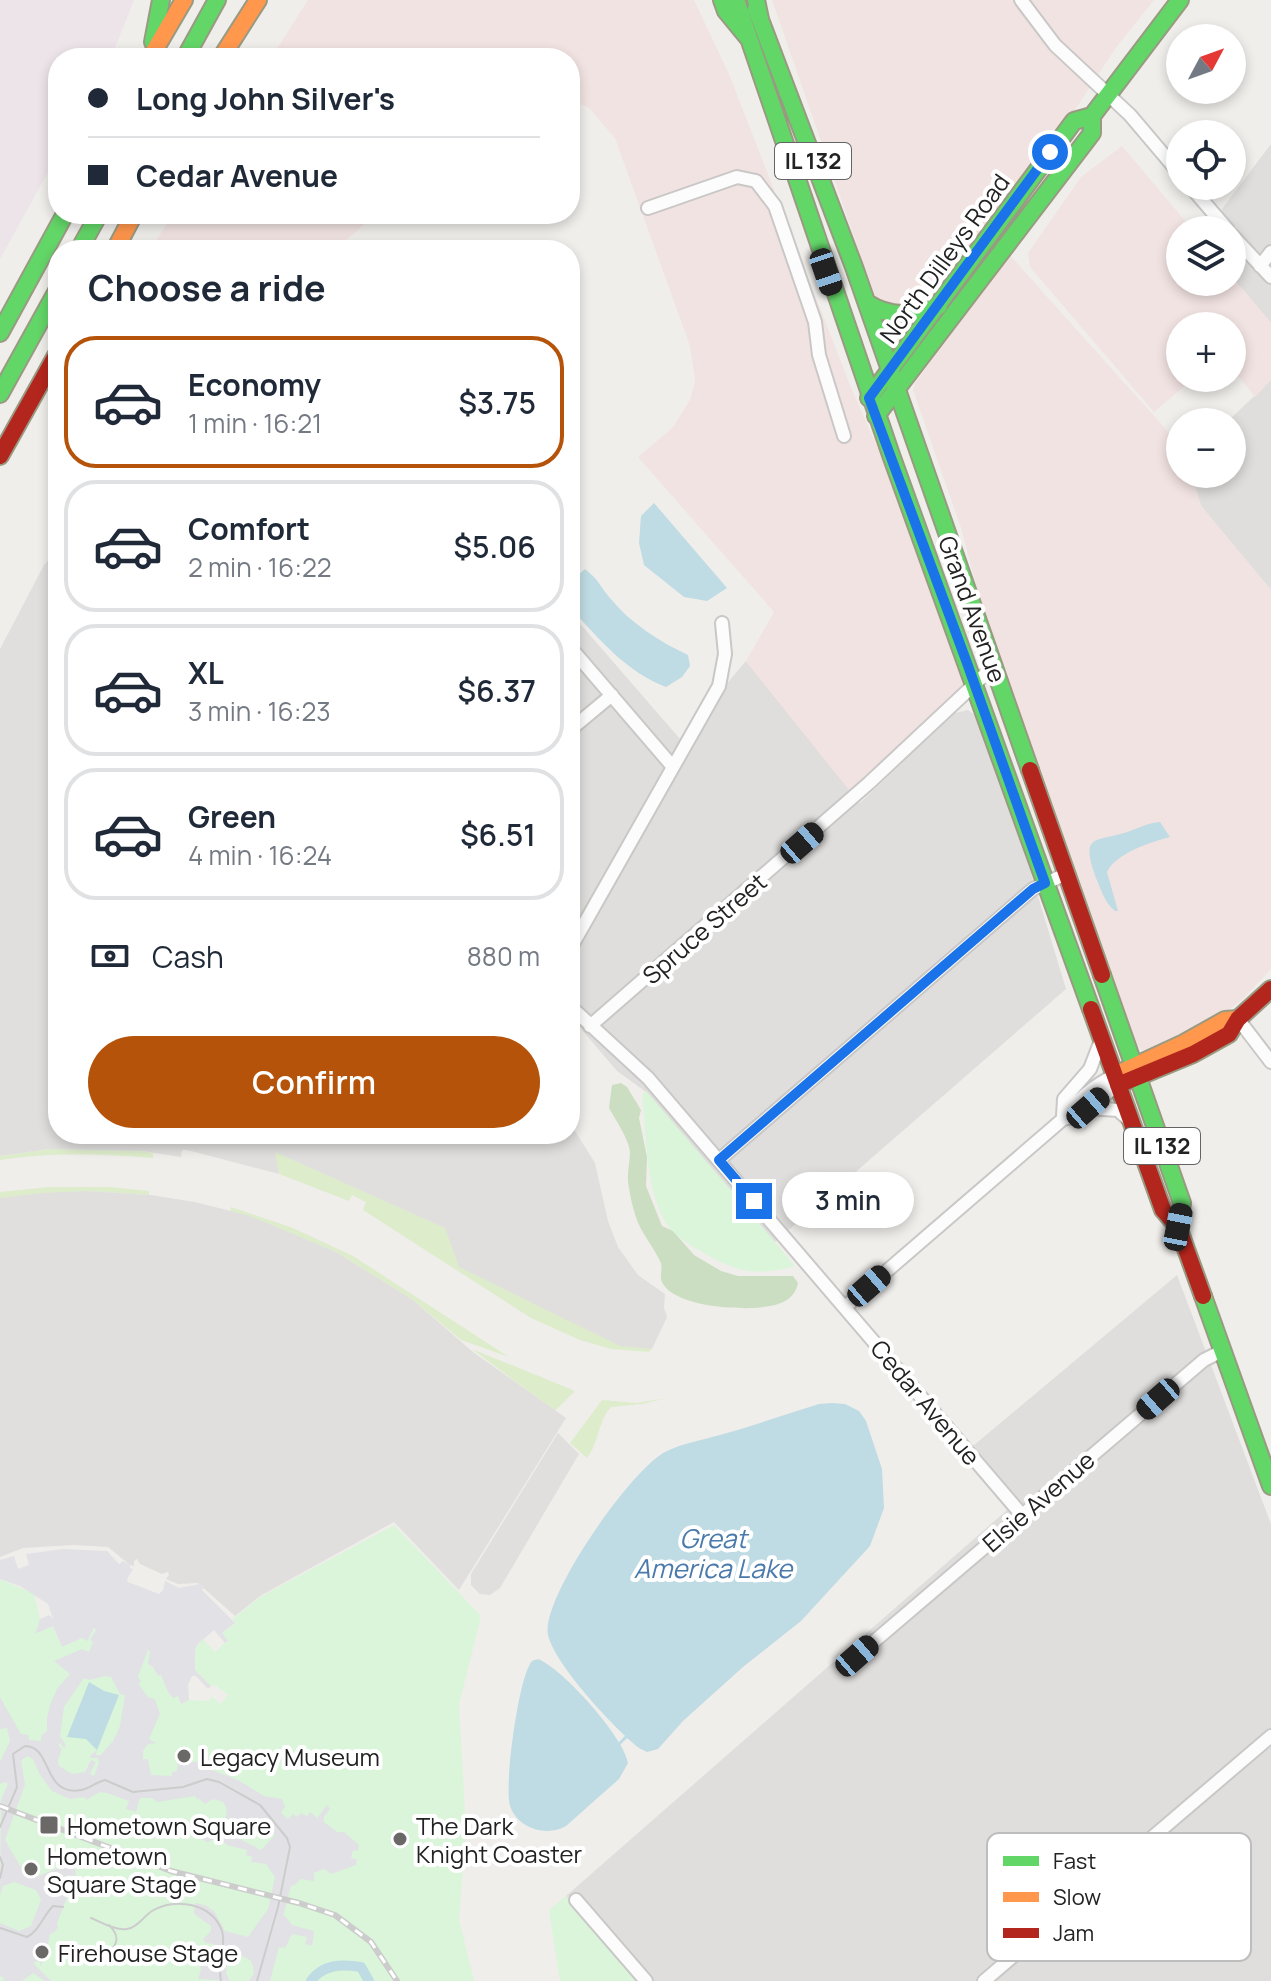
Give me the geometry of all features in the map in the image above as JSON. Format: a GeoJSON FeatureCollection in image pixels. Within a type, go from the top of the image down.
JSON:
{"type":"FeatureCollection","features":[{"type":"Feature","properties":{"kind":"main road"},"geometry":{"type":"LineString","coordinates":[[152,48],[161,0]]}},
{"type":"Feature","properties":{"kind":"main road"},"geometry":{"type":"LineString","coordinates":[[156,48],[184,0]]}},
{"type":"Feature","properties":{"kind":"main road"},"geometry":{"type":"LineString","coordinates":[[191,48],[217,0]]}},
{"type":"Feature","properties":{"kind":"main road"},"geometry":{"type":"LineString","coordinates":[[225,48],[251,0]]}},
{"type":"Feature","properties":{"kind":"main road"},"geometry":{"type":"LineString","coordinates":[[227,48],[258,0]]}},
{"type":"Feature","properties":{"kind":"main road"},"geometry":{"type":"LineString","coordinates":[[722,0],[726,11],[749,39]]}},
{"type":"Feature","properties":{"kind":"main road","name":"Grand Avenue"},"geometry":{"type":"LineString","coordinates":[[736,0],[869,398],[1163,1210],[1178,1227],[1271,1486]]}},
{"type":"Feature","properties":{"kind":"main road","name":"Grand Avenue"},"geometry":{"type":"LineString","coordinates":[[754,0],[867,303],[895,391],[1182,1203],[1178,1227]]}},
{"type":"Feature","properties":{"kind":"main road","name":"North Dilleys Road"},"geometry":{"type":"LineString","coordinates":[[876,416],[1092,133],[1092,116],[1180,0]]}},
{"type":"Feature","properties":{"kind":"main road","name":"North Dilleys Road"},"geometry":{"type":"LineString","coordinates":[[869,398],[1074,121],[1092,116]]}},
{"type":"Feature","properties":{"kind":"main road"},"geometry":{"type":"LineString","coordinates":[[0,333],[48,245]]}},
{"type":"Feature","properties":{"kind":"main road"},"geometry":{"type":"LineString","coordinates":[[867,303],[879,311],[900,317],[939,306]]}},
{"type":"Feature","properties":{"kind":"main road"},"geometry":{"type":"LineString","coordinates":[[0,394],[48,307]]}},
{"type":"Feature","properties":{"kind":"main road"},"geometry":{"type":"LineString","coordinates":[[0,456],[48,370]]}},
{"type":"Feature","properties":{"kind":"main road"},"geometry":{"type":"LineString","coordinates":[[1116,1080],[1193,1054],[1229,1034],[1238,1019],[1271,989]]}},
{"type":"Feature","properties":{"kind":"street"},"geometry":{"type":"LineString","coordinates":[[1021,0],[1055,45],[1130,115],[1166,157]]}},
{"type":"Feature","properties":{"kind":"street"},"geometry":{"type":"LineString","coordinates":[[648,208],[737,177],[752,179],[761,185],[775,206],[815,322],[819,355],[844,436]]}},
{"type":"Feature","properties":{"kind":"street"},"geometry":{"type":"LineString","coordinates":[[1202,200],[1216,216]]}},
{"type":"Feature","properties":{"kind":"street"},"geometry":{"type":"LineString","coordinates":[[1246,250],[1271,277]]}},
{"type":"Feature","properties":{"kind":"street"},"geometry":{"type":"LineString","coordinates":[[1260,266],[1271,252]]}},
{"type":"Feature","properties":{"kind":"street"},"geometry":{"type":"LineString","coordinates":[[580,930],[719,686],[725,654],[722,623]]}},
{"type":"Feature","properties":{"kind":"street"},"geometry":{"type":"LineString","coordinates":[[580,658],[673,767]]}},
{"type":"Feature","properties":{"kind":"street","name":"Spruce Street"},"geometry":{"type":"LineString","coordinates":[[590,1026],[869,783],[994,666]]}},
{"type":"Feature","properties":{"kind":"street"},"geometry":{"type":"LineString","coordinates":[[580,722],[612,695]]}},
{"type":"Feature","properties":{"kind":"street"},"geometry":{"type":"LineString","coordinates":[[719,1160],[1033,889],[1066,874]]}},
{"type":"Feature","properties":{"kind":"street","name":"Cedar Avenue"},"geometry":{"type":"LineString","coordinates":[[580,1016],[648,1078],[1022,1515]]}},
{"type":"Feature","properties":{"kind":"street"},"geometry":{"type":"LineString","coordinates":[[1238,1019],[1271,1062]]}},
{"type":"Feature","properties":{"kind":"street"},"geometry":{"type":"LineString","coordinates":[[1063,1119],[1064,1099],[1090,1069],[1102,1038]]}},
{"type":"Feature","properties":{"kind":"street"},"geometry":{"type":"LineString","coordinates":[[1063,1119],[1077,1116],[1088,1108],[1116,1080]]}},
{"type":"Feature","properties":{"kind":"street"},"geometry":{"type":"LineString","coordinates":[[845,1307],[1063,1119],[1082,1097],[1098,1084],[1116,1080]]}},
{"type":"Feature","properties":{"kind":"street"},"geometry":{"type":"LineString","coordinates":[[1088,1108],[1118,1110],[1132,1123]]}},
{"type":"Feature","properties":{"kind":"street","name":"Elsie Avenue"},"geometry":{"type":"LineString","coordinates":[[857,1656],[1204,1360],[1222,1351]]}},
{"type":"Feature","properties":{"kind":"street"},"geometry":{"type":"LineString","coordinates":[[1157,1833],[1271,1736]]}},
{"type":"Feature","properties":{"kind":"street"},"geometry":{"type":"LineString","coordinates":[[576,1900],[646,1981]]}},
{"type":"Feature","properties":{"kind":"street"},"geometry":{"type":"LineString","coordinates":[[984,1981],[1007,1961]]}},
{"type":"Feature","properties":{"kind":"shaded area"},"geometry":{"type":"Polygon","coordinates":[[[0,0],[134,0],[115,48],[48,48],[48,172],[0,259],[0,0]]]}},
{"type":"Feature","properties":{"kind":"shaded area"},"geometry":{"type":"Polygon","coordinates":[[[308,0],[694,0],[729,74],[850,385],[881,456],[962,678],[957,694],[849,790],[746,661],[774,612],[638,457],[673,427],[690,400],[695,381],[690,346],[615,138],[588,107],[580,104],[580,48],[277,48],[308,0]]]}},
{"type":"Feature","properties":{"kind":"shaded area"},"geometry":{"type":"Polygon","coordinates":[[[772,0],[1154,0],[986,226],[922,303],[902,310],[876,300],[772,0]]]}},
{"type":"Feature","properties":{"kind":"shaded area"},"geometry":{"type":"Polygon","coordinates":[[[1271,144],[1271,323],[1246,294],[1246,216],[1217,216],[1229,200],[1246,200],[1246,177],[1271,144]]]}},
{"type":"Feature","properties":{"kind":"shaded area"},"geometry":{"type":"Polygon","coordinates":[[[1122,146],[1181,216],[1166,216],[1166,296],[1246,296],[1246,294],[1271,323],[1271,380],[1255,397],[1246,386],[1246,312],[1166,312],[1166,392],[1178,392],[1154,412],[1030,267],[1028,253],[1081,177],[1122,146]]]}},
{"type":"Feature","properties":{"kind":"shaded area"},"geometry":{"type":"Polygon","coordinates":[[[167,224],[365,224],[346,240],[156,240],[167,224]]]}},
{"type":"Feature","properties":{"kind":"shaded area"},"geometry":{"type":"Polygon","coordinates":[[[1008,253],[1166,429],[1166,488],[1195,488],[1201,506],[1271,590],[1271,969],[1242,1000],[1208,1025],[1150,1051],[1142,1050],[1136,1044],[1025,732],[979,596],[961,528],[913,390],[1008,253]]]}},
{"type":"Feature","properties":{"kind":"shaded area"},"geometry":{"type":"Polygon","coordinates":[[[1271,380],[1271,590],[1201,506],[1195,488],[1246,488],[1246,408],[1242,408],[1271,380]]]}},
{"type":"Feature","properties":{"kind":"shaded area"},"geometry":{"type":"Polygon","coordinates":[[[48,560],[48,1144],[580,1144],[580,1139],[595,1163],[608,1221],[618,1247],[638,1275],[665,1294],[667,1317],[652,1349],[620,1346],[459,1267],[445,1228],[275,1152],[279,1174],[187,1150],[182,1150],[181,1157],[142,1151],[49,1149],[0,1156],[0,649],[48,560]]]}},
{"type":"Feature","properties":{"kind":"shaded area"},"geometry":{"type":"Polygon","coordinates":[[[580,624],[680,739],[746,661],[860,803],[955,713],[968,710],[975,715],[1030,870],[1066,989],[775,1242],[646,1092],[617,1071],[580,1028],[580,624]]]}},
{"type":"Feature","properties":{"kind":"shaded area"},"geometry":{"type":"Polygon","coordinates":[[[88,1191],[151,1195],[195,1202],[250,1216],[336,1252],[413,1300],[473,1352],[566,1418],[459,1590],[394,1522],[260,1596],[235,1616],[198,1583],[178,1584],[166,1579],[168,1572],[162,1574],[140,1564],[137,1559],[134,1566],[130,1565],[108,1547],[73,1545],[23,1548],[0,1557],[0,1198],[88,1191]]]}},
{"type":"Feature","properties":{"kind":"shaded area"},"geometry":{"type":"Polygon","coordinates":[[[1177,1275],[1271,1524],[1271,1981],[639,1981],[566,1896],[1007,1510],[961,1456],[1177,1275]]]}},
{"type":"Feature","properties":{"kind":"shaded area"},"geometry":{"type":"Polygon","coordinates":[[[558,1433],[579,1454],[500,1588],[490,1595],[480,1594],[471,1585],[471,1574],[558,1433]]]}},
{"type":"Feature","properties":{"kind":"shaded area"},"geometry":{"type":"Polygon","coordinates":[[[63,1549],[107,1551],[119,1564],[123,1561],[133,1569],[128,1582],[159,1594],[165,1581],[179,1588],[200,1584],[204,1587],[202,1590],[235,1623],[222,1633],[228,1641],[225,1643],[214,1630],[198,1644],[195,1649],[195,1670],[211,1686],[208,1689],[196,1676],[192,1676],[188,1685],[189,1700],[181,1704],[178,1696],[173,1698],[168,1692],[161,1675],[158,1676],[148,1664],[148,1650],[138,1676],[141,1682],[138,1683],[148,1697],[155,1699],[160,1714],[149,1739],[156,1743],[148,1744],[143,1751],[143,1759],[148,1759],[151,1775],[172,1776],[172,1772],[177,1771],[178,1763],[206,1761],[217,1749],[231,1756],[227,1764],[216,1759],[212,1770],[238,1780],[264,1796],[282,1799],[285,1807],[281,1813],[288,1819],[293,1814],[297,1817],[301,1813],[307,1816],[310,1812],[317,1818],[327,1805],[330,1809],[324,1816],[324,1822],[337,1832],[344,1832],[359,1845],[358,1851],[353,1850],[351,1858],[357,1859],[356,1865],[331,1874],[324,1869],[314,1873],[314,1881],[300,1879],[291,1886],[283,1917],[292,1925],[314,1931],[313,1942],[311,1946],[305,1944],[307,1937],[292,1934],[285,1948],[279,1947],[270,1981],[249,1981],[254,1973],[253,1966],[250,1960],[242,1956],[233,1958],[227,1964],[226,1973],[230,1981],[198,1979],[201,1970],[198,1960],[209,1961],[214,1944],[206,1943],[203,1939],[211,1931],[211,1926],[194,1914],[195,1903],[214,1911],[225,1931],[248,1937],[268,1909],[275,1877],[266,1864],[251,1862],[252,1857],[246,1855],[247,1850],[227,1845],[219,1837],[208,1842],[198,1838],[206,1822],[217,1825],[225,1820],[227,1810],[223,1802],[213,1799],[205,1804],[195,1796],[157,1802],[152,1798],[140,1798],[136,1812],[126,1809],[129,1801],[107,1793],[100,1792],[86,1800],[85,1797],[70,1799],[52,1791],[33,1759],[27,1756],[21,1761],[25,1784],[5,1840],[22,1869],[39,1876],[67,1864],[75,1869],[76,1876],[68,1875],[66,1882],[63,1882],[63,1894],[67,1898],[58,1927],[50,1934],[47,1949],[40,1946],[38,1954],[44,1957],[41,1967],[40,1962],[34,1964],[51,1981],[45,1981],[33,1973],[22,1981],[3,1981],[4,1978],[0,1976],[0,1923],[19,1931],[31,1926],[41,1900],[36,1890],[14,1882],[3,1886],[0,1896],[1,1800],[8,1784],[0,1784],[0,1762],[10,1741],[7,1728],[0,1729],[0,1697],[21,1734],[29,1735],[29,1740],[41,1741],[41,1736],[47,1731],[50,1705],[57,1689],[70,1674],[54,1661],[82,1649],[89,1652],[93,1642],[90,1640],[96,1630],[94,1628],[87,1641],[82,1638],[62,1647],[53,1626],[35,1634],[40,1619],[49,1615],[53,1619],[48,1604],[20,1586],[0,1579],[0,1560],[14,1556],[18,1569],[29,1565],[26,1554],[63,1549]],[[111,1677],[89,1680],[84,1678],[64,1707],[60,1736],[66,1746],[58,1745],[62,1749],[58,1760],[59,1766],[72,1774],[85,1772],[91,1760],[96,1762],[90,1774],[94,1776],[98,1758],[90,1756],[97,1750],[96,1755],[101,1755],[120,1726],[125,1695],[120,1694],[111,1677]],[[252,1817],[240,1829],[240,1839],[261,1850],[275,1835],[252,1817]]]}},
{"type":"Feature","properties":{"kind":"green space"},"geometry":{"type":"Polygon","coordinates":[[[621,1083],[627,1087],[641,1110],[639,1118],[647,1157],[646,1186],[662,1226],[673,1231],[694,1255],[721,1271],[738,1276],[793,1276],[798,1283],[787,1300],[755,1308],[719,1307],[692,1302],[663,1284],[660,1261],[639,1225],[632,1204],[628,1179],[629,1147],[609,1108],[612,1085],[621,1083]]]}},
{"type":"Feature","properties":{"kind":"green space"},"geometry":{"type":"Polygon","coordinates":[[[646,1091],[795,1266],[761,1272],[742,1270],[695,1248],[670,1228],[651,1183],[642,1095],[646,1091]]]}},
{"type":"Feature","properties":{"kind":"green space"},"geometry":{"type":"Polygon","coordinates":[[[49,1149],[142,1151],[153,1153],[153,1158],[76,1154],[0,1160],[0,1156],[49,1149]]]}},
{"type":"Feature","properties":{"kind":"green space"},"geometry":{"type":"Polygon","coordinates":[[[274,1151],[446,1228],[620,1345],[652,1349],[649,1352],[611,1349],[580,1340],[531,1318],[363,1210],[366,1202],[352,1195],[349,1201],[279,1174],[274,1151]]]}},
{"type":"Feature","properties":{"kind":"green space"},"geometry":{"type":"Polygon","coordinates":[[[49,1187],[110,1187],[149,1191],[149,1195],[88,1191],[0,1198],[0,1192],[49,1187]]]}},
{"type":"Feature","properties":{"kind":"green space"},"geometry":{"type":"Polygon","coordinates":[[[231,1207],[293,1228],[353,1256],[509,1357],[461,1340],[413,1300],[336,1252],[230,1211],[231,1207]]]}},
{"type":"Feature","properties":{"kind":"green space"},"geometry":{"type":"Polygon","coordinates":[[[472,1349],[573,1390],[574,1392],[555,1411],[472,1349]]]}},
{"type":"Feature","properties":{"kind":"green space"},"geometry":{"type":"Polygon","coordinates":[[[667,1398],[642,1404],[611,1407],[587,1458],[570,1443],[602,1400],[636,1403],[667,1398]]]}},
{"type":"Feature","properties":{"kind":"green space"},"geometry":{"type":"Polygon","coordinates":[[[394,1525],[481,1616],[459,1705],[466,1829],[459,1919],[474,1981],[0,1981],[0,1579],[34,1594],[40,1619],[36,1633],[53,1626],[62,1647],[82,1638],[87,1640],[107,1611],[155,1630],[148,1664],[161,1674],[168,1692],[178,1696],[181,1704],[189,1700],[209,1701],[211,1696],[221,1704],[228,1695],[215,1685],[211,1686],[195,1670],[195,1649],[203,1639],[215,1652],[227,1641],[222,1633],[235,1623],[233,1619],[260,1597],[394,1525]]]}},
{"type":"Feature","properties":{"kind":"green space"},"geometry":{"type":"Polygon","coordinates":[[[566,1896],[639,1981],[560,1981],[549,1910],[566,1896]]]}},
{"type":"Feature","properties":{"kind":"water"},"geometry":{"type":"Polygon","coordinates":[[[654,503],[727,588],[707,601],[684,597],[644,565],[639,543],[641,516],[654,503]]]}},
{"type":"Feature","properties":{"kind":"water"},"geometry":{"type":"Polygon","coordinates":[[[585,569],[636,624],[688,655],[690,666],[682,677],[666,687],[652,681],[616,655],[595,634],[580,618],[580,573],[585,569]]]}},
{"type":"Feature","properties":{"kind":"water"},"geometry":{"type":"Polygon","coordinates":[[[1160,822],[1170,837],[1126,854],[1107,872],[1118,911],[1115,911],[1096,878],[1091,863],[1091,846],[1094,841],[1160,822]]]}},
{"type":"Feature","properties":{"kind":"water","name":"Great America Lake"},"geometry":{"type":"Polygon","coordinates":[[[819,1404],[845,1404],[859,1411],[866,1421],[882,1469],[884,1508],[870,1546],[801,1621],[743,1667],[683,1721],[658,1749],[647,1752],[639,1748],[573,1679],[548,1635],[549,1617],[573,1565],[612,1506],[652,1462],[667,1451],[819,1404]]]}},
{"type":"Feature","properties":{"kind":"water"},"geometry":{"type":"Polygon","coordinates":[[[538,1659],[562,1676],[591,1705],[616,1737],[628,1763],[619,1779],[566,1826],[550,1831],[534,1829],[519,1820],[510,1806],[509,1794],[510,1757],[521,1693],[529,1666],[538,1659]]]}},
{"type":"Feature","properties":{"kind":"water"},"geometry":{"type":"Polygon","coordinates":[[[89,1682],[119,1695],[97,1750],[86,1739],[67,1737],[89,1682]]]}},
{"type":"Feature","properties":{"kind":"waterway"},"geometry":{"type":"LineString","coordinates":[[620,1743],[626,1737]]}},
{"type":"Feature","properties":{"kind":"waterway"},"geometry":{"type":"LineString","coordinates":[[311,1981],[321,1971],[333,1966],[361,1967],[369,1981]]}},
{"type":"Feature","properties":{"kind":"tram line"},"geometry":{"type":"LineString","coordinates":[[0,1827],[17,1787],[13,1754],[25,1746],[34,1748],[54,1779],[69,1790],[84,1789],[105,1780],[133,1792],[183,1787],[207,1779],[219,1782],[260,1805],[287,1838],[290,1847],[278,1907],[257,1981]]}},
{"type":"Feature","properties":{"kind":"tram line"},"geometry":{"type":"LineString","coordinates":[[0,1857],[3,1865],[0,1878]]}},
{"type":"Feature","properties":{"kind":"tram line"},"geometry":{"type":"LineString","coordinates":[[91,1918],[127,1929],[152,1911],[171,1904],[202,1909],[210,1914],[222,1931],[221,1981]]}},
{"type":"Feature","properties":{"kind":"tram line"},"geometry":{"type":"LineString","coordinates":[[0,1928],[27,1937],[53,1906],[63,1907]]}},
{"type":"Feature","properties":{"kind":"tram line"},"geometry":{"type":"LineString","coordinates":[[109,1925],[116,1937],[111,1950]]}},
{"type":"Feature","properties":{"kind":"railway"},"geometry":{"type":"LineString","coordinates":[[0,1806],[171,1871],[335,1915],[371,1942],[397,1981]]}},
{"type":"Feature","properties":{"kind":"traffic: fast"},"geometry":{"type":"LineString","coordinates":[[153,42],[161,0]]}},
{"type":"Feature","properties":{"kind":"traffic: fast"},"geometry":{"type":"LineString","coordinates":[[191,48],[217,0]]}},
{"type":"Feature","properties":{"kind":"traffic: fast"},"geometry":{"type":"LineString","coordinates":[[722,0],[726,11],[749,39]]}},
{"type":"Feature","properties":{"kind":"traffic: fast"},"geometry":{"type":"LineString","coordinates":[[736,0],[891,455],[1091,1009]]}},
{"type":"Feature","properties":{"kind":"traffic: fast"},"geometry":{"type":"LineString","coordinates":[[756,0],[760,19]]}},
{"type":"Feature","properties":{"kind":"traffic: fast"},"geometry":{"type":"LineString","coordinates":[[876,416],[1092,133],[1092,116],[1180,0]]}},
{"type":"Feature","properties":{"kind":"traffic: fast"},"geometry":{"type":"LineString","coordinates":[[756,9],[854,267],[1030,770]]}},
{"type":"Feature","properties":{"kind":"traffic: fast"},"geometry":{"type":"LineString","coordinates":[[869,398],[1074,121],[1092,116]]}},
{"type":"Feature","properties":{"kind":"traffic: fast"},"geometry":{"type":"LineString","coordinates":[[51,240],[60,224]]}},
{"type":"Feature","properties":{"kind":"traffic: fast"},"geometry":{"type":"LineString","coordinates":[[85,240],[93,224]]}},
{"type":"Feature","properties":{"kind":"traffic: fast"},"geometry":{"type":"LineString","coordinates":[[0,333],[48,245]]}},
{"type":"Feature","properties":{"kind":"traffic: fast"},"geometry":{"type":"LineString","coordinates":[[867,303],[902,314],[939,306]]}},
{"type":"Feature","properties":{"kind":"traffic: fast"},"geometry":{"type":"LineString","coordinates":[[0,394],[48,307]]}},
{"type":"Feature","properties":{"kind":"traffic: fast"},"geometry":{"type":"LineString","coordinates":[[1102,975],[1182,1203],[1178,1227]]}},
{"type":"Feature","properties":{"kind":"traffic: fast"},"geometry":{"type":"LineString","coordinates":[[1203,1296],[1271,1486]]}},
{"type":"Feature","properties":{"kind":"traffic: slow"},"geometry":{"type":"LineString","coordinates":[[156,48],[184,0]]}},
{"type":"Feature","properties":{"kind":"traffic: slow"},"geometry":{"type":"LineString","coordinates":[[227,48],[258,0]]}},
{"type":"Feature","properties":{"kind":"traffic: slow"},"geometry":{"type":"LineString","coordinates":[[120,240],[129,224]]}},
{"type":"Feature","properties":{"kind":"traffic: slow"},"geometry":{"type":"LineString","coordinates":[[1115,1075],[1225,1020],[1238,1019]]}},
{"type":"Feature","properties":{"kind":"traffic: jam"},"geometry":{"type":"LineString","coordinates":[[0,456],[48,370]]}},
{"type":"Feature","properties":{"kind":"traffic: jam"},"geometry":{"type":"LineString","coordinates":[[1030,770],[1102,975]]}},
{"type":"Feature","properties":{"kind":"traffic: jam"},"geometry":{"type":"LineString","coordinates":[[1118,1085],[1193,1054],[1229,1034],[1238,1019],[1271,989]]}},
{"type":"Feature","properties":{"kind":"traffic: jam"},"geometry":{"type":"LineString","coordinates":[[1091,1009],[1163,1210],[1178,1227],[1203,1296]]}},
{"type":"Feature","properties":{"kind":"place","name":"Legacy Museum"},"geometry":{"type":"Point","coordinates":[184,1756]}},
{"type":"Feature","properties":{"kind":"place","name":"Hometown Square"},"geometry":{"type":"Point","coordinates":[49,1825]}},
{"type":"Feature","properties":{"kind":"place","name":"The Dark Knight Coaster"},"geometry":{"type":"Point","coordinates":[400,1839]}},
{"type":"Feature","properties":{"kind":"place","name":"Hometown Square Stage"},"geometry":{"type":"Point","coordinates":[31,1869]}},
{"type":"Feature","properties":{"kind":"place","name":"Firehouse Stage"},"geometry":{"type":"Point","coordinates":[42,1952]}},
{"type":"Feature","properties":{"kind":"route"},"geometry":{"type":"LineString","coordinates":[[754,1201],[719,1160],[1033,889],[1045,883],[869,398],[1050,152]]}}]}
